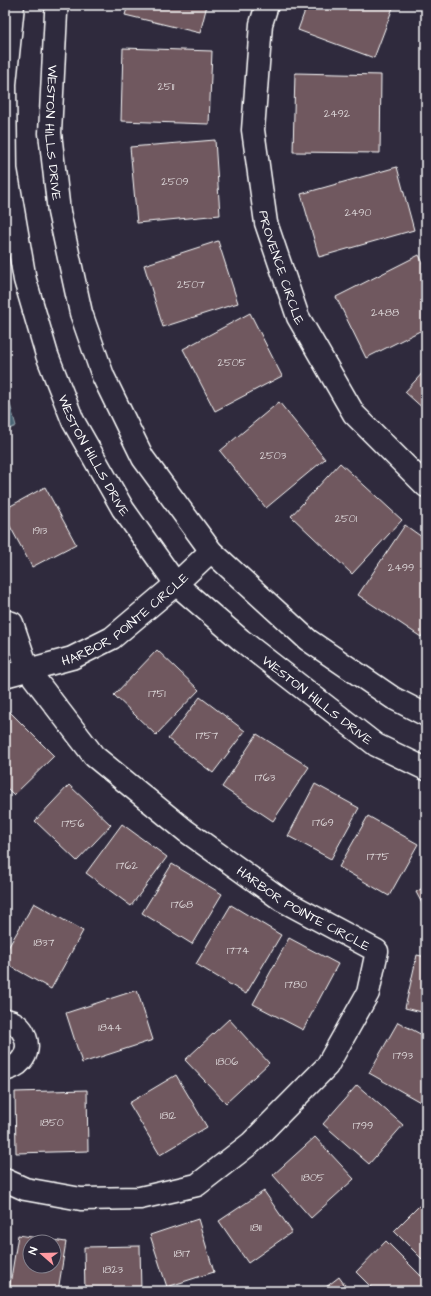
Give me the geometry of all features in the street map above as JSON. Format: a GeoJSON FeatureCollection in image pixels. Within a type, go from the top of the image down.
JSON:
{"type":"FeatureCollection","features":[{"type":"Feature","properties":{"kind":"street","name":"WESTON HILLS DRIVE"},"geometry":{"type":"LineString","coordinates":[[13,5],[5,84],[6,169],[25,280],[47,354],[73,421],[122,509],[176,584],[241,640],[376,745],[426,770]]}},
{"type":"Feature","properties":{"kind":"street","name":"WESTON HILLS DRIVE"},"geometry":{"type":"LineString","coordinates":[[58,5],[56,13],[50,133],[58,212],[81,313],[103,376],[143,458],[211,551],[308,640],[393,698],[426,715]]}},
{"type":"Feature","properties":{"kind":"street","name":"PROVENCE CIRCLE"},"geometry":{"type":"LineString","coordinates":[[267,5],[261,24],[253,130],[266,223],[298,316],[354,414],[426,486]]}},
{"type":"Feature","properties":{"kind":"street","name":"HARBOR POINTE CIRCLE"},"geometry":{"type":"LineString","coordinates":[[5,676],[72,658],[112,638],[176,584],[211,551]]}},
{"type":"Feature","properties":{"kind":"street"},"geometry":{"type":"LineString","coordinates":[[5,621],[12,623],[28,670]]}},
{"type":"Feature","properties":{"kind":"street","name":"HARBOR POINTE CIRCLE"},"geometry":{"type":"LineString","coordinates":[[5,1180],[25,1189],[81,1199],[140,1198],[197,1185],[251,1143],[327,1066],[368,993],[377,951],[282,900],[186,831],[94,756],[28,670]]}},
{"type":"Feature","properties":{"kind":"street"},"geometry":{"type":"LineString","coordinates":[[5,1020],[18,1025],[24,1033],[27,1043],[26,1052],[21,1061],[14,1068],[5,1070]]}},
{"type":"Feature","properties":{"kind":"water"},"geometry":{"type":"Polygon","coordinates":[[[5,386],[16,426],[5,431],[5,386]]]}},
{"type":"Feature","properties":{"kind":"building"},"geometry":{"type":"Polygon","coordinates":[[[128,5],[207,5],[200,33],[125,15],[128,5]]]}},
{"type":"Feature","properties":{"kind":"building"},"geometry":{"type":"Polygon","coordinates":[[[307,5],[394,5],[374,58],[298,30],[307,5]]]}},
{"type":"Feature","properties":{"kind":"building"},"geometry":{"type":"Polygon","coordinates":[[[123,48],[212,51],[209,124],[121,121],[123,48]]]}},
{"type":"Feature","properties":{"kind":"building"},"geometry":{"type":"Polygon","coordinates":[[[295,73],[381,75],[380,153],[293,152],[295,73]]]}},
{"type":"Feature","properties":{"kind":"building"},"geometry":{"type":"Polygon","coordinates":[[[215,140],[220,215],[137,223],[130,147],[215,140]]]}},
{"type":"Feature","properties":{"kind":"building"},"geometry":{"type":"Polygon","coordinates":[[[397,167],[414,230],[319,257],[301,194],[397,167]]]}},
{"type":"Feature","properties":{"kind":"building"},"geometry":{"type":"Polygon","coordinates":[[[218,241],[238,303],[163,327],[144,265],[218,241]]]}},
{"type":"Feature","properties":{"kind":"building"},"geometry":{"type":"Polygon","coordinates":[[[419,255],[426,269],[426,328],[366,358],[336,297],[419,255]]]}},
{"type":"Feature","properties":{"kind":"building"},"geometry":{"type":"Polygon","coordinates":[[[250,313],[282,376],[215,411],[183,349],[250,313]]]}},
{"type":"Feature","properties":{"kind":"building"},"geometry":{"type":"Polygon","coordinates":[[[426,369],[426,411],[405,392],[426,369]]]}},
{"type":"Feature","properties":{"kind":"building"},"geometry":{"type":"Polygon","coordinates":[[[279,402],[325,459],[266,508],[220,451],[279,402]]]}},
{"type":"Feature","properties":{"kind":"building"},"geometry":{"type":"Polygon","coordinates":[[[340,463],[402,520],[352,574],[291,516],[340,463]]]}},
{"type":"Feature","properties":{"kind":"building"},"geometry":{"type":"Polygon","coordinates":[[[45,487],[76,544],[32,567],[5,517],[5,509],[45,487]]]}},
{"type":"Feature","properties":{"kind":"building"},"geometry":{"type":"Polygon","coordinates":[[[405,525],[426,540],[426,630],[421,637],[358,595],[405,525]]]}},
{"type":"Feature","properties":{"kind":"building"},"geometry":{"type":"Polygon","coordinates":[[[157,650],[199,690],[156,735],[114,695],[157,650]]]}},
{"type":"Feature","properties":{"kind":"building"},"geometry":{"type":"Polygon","coordinates":[[[200,697],[245,731],[213,773],[168,739],[200,697]]]}},
{"type":"Feature","properties":{"kind":"building"},"geometry":{"type":"Polygon","coordinates":[[[5,707],[54,756],[14,795],[5,786],[5,707]]]}},
{"type":"Feature","properties":{"kind":"building"},"geometry":{"type":"Polygon","coordinates":[[[257,734],[309,767],[273,821],[222,787],[257,734]]]}},
{"type":"Feature","properties":{"kind":"building"},"geometry":{"type":"Polygon","coordinates":[[[315,784],[359,808],[331,859],[288,836],[315,784]]]}},
{"type":"Feature","properties":{"kind":"building"},"geometry":{"type":"Polygon","coordinates":[[[69,785],[111,825],[77,861],[35,821],[69,785]]]}},
{"type":"Feature","properties":{"kind":"building"},"geometry":{"type":"Polygon","coordinates":[[[368,816],[418,844],[389,896],[339,867],[368,816]]]}},
{"type":"Feature","properties":{"kind":"building"},"geometry":{"type":"Polygon","coordinates":[[[122,824],[167,857],[131,906],[86,873],[122,824]]]}},
{"type":"Feature","properties":{"kind":"building"},"geometry":{"type":"Polygon","coordinates":[[[172,864],[222,894],[192,944],[142,913],[172,864]]]}},
{"type":"Feature","properties":{"kind":"building"},"geometry":{"type":"Polygon","coordinates":[[[426,886],[426,911],[416,892],[426,886]]]}},
{"type":"Feature","properties":{"kind":"building"},"geometry":{"type":"Polygon","coordinates":[[[34,903],[83,931],[51,989],[5,963],[5,953],[34,903]]]}},
{"type":"Feature","properties":{"kind":"building"},"geometry":{"type":"Polygon","coordinates":[[[231,905],[281,935],[246,994],[196,964],[231,905]]]}},
{"type":"Feature","properties":{"kind":"building"},"geometry":{"type":"Polygon","coordinates":[[[289,938],[338,964],[303,1030],[253,1004],[289,938]]]}},
{"type":"Feature","properties":{"kind":"building"},"geometry":{"type":"Polygon","coordinates":[[[417,955],[426,957],[426,1013],[405,1008],[417,955]]]}},
{"type":"Feature","properties":{"kind":"building"},"geometry":{"type":"Polygon","coordinates":[[[137,990],[153,1040],[82,1063],[66,1013],[137,990]]]}},
{"type":"Feature","properties":{"kind":"building"},"geometry":{"type":"Polygon","coordinates":[[[229,1019],[269,1063],[226,1103],[185,1060],[229,1019]]]}},
{"type":"Feature","properties":{"kind":"building"},"geometry":{"type":"Polygon","coordinates":[[[398,1022],[426,1037],[426,1097],[422,1103],[369,1073],[398,1022]]]}},
{"type":"Feature","properties":{"kind":"building"},"geometry":{"type":"Polygon","coordinates":[[[176,1075],[207,1127],[160,1155],[129,1103],[176,1075]]]}},
{"type":"Feature","properties":{"kind":"building"},"geometry":{"type":"Polygon","coordinates":[[[357,1085],[403,1125],[369,1164],[323,1124],[357,1085]]]}},
{"type":"Feature","properties":{"kind":"building"},"geometry":{"type":"Polygon","coordinates":[[[87,1090],[88,1151],[16,1153],[15,1092],[87,1090]]]}},
{"type":"Feature","properties":{"kind":"building"},"geometry":{"type":"Polygon","coordinates":[[[315,1137],[354,1179],[311,1218],[273,1175],[315,1137]]]}},
{"type":"Feature","properties":{"kind":"building"},"geometry":{"type":"Polygon","coordinates":[[[264,1191],[292,1232],[248,1263],[219,1221],[264,1191]]]}},
{"type":"Feature","properties":{"kind":"building"},"geometry":{"type":"Polygon","coordinates":[[[421,1204],[426,1209],[426,1263],[394,1231],[421,1204]]]}},
{"type":"Feature","properties":{"kind":"building"},"geometry":{"type":"Polygon","coordinates":[[[198,1219],[214,1272],[167,1287],[150,1235],[198,1219]]]}},
{"type":"Feature","properties":{"kind":"building"},"geometry":{"type":"Polygon","coordinates":[[[18,1235],[22,1236],[22,1274],[61,1274],[58,1291],[9,1291],[18,1235]]]}},
{"type":"Feature","properties":{"kind":"building"},"geometry":{"type":"Polygon","coordinates":[[[62,1241],[66,1242],[62,1266],[62,1241]]]}},
{"type":"Feature","properties":{"kind":"building"},"geometry":{"type":"Polygon","coordinates":[[[386,1241],[426,1281],[426,1287],[422,1291],[375,1291],[356,1272],[386,1241]]]}},
{"type":"Feature","properties":{"kind":"building"},"geometry":{"type":"Polygon","coordinates":[[[140,1246],[141,1291],[85,1291],[84,1247],[140,1246]]]}},
{"type":"Feature","properties":{"kind":"building"},"geometry":{"type":"Polygon","coordinates":[[[339,1277],[349,1291],[321,1291],[339,1277]]]}}]}
